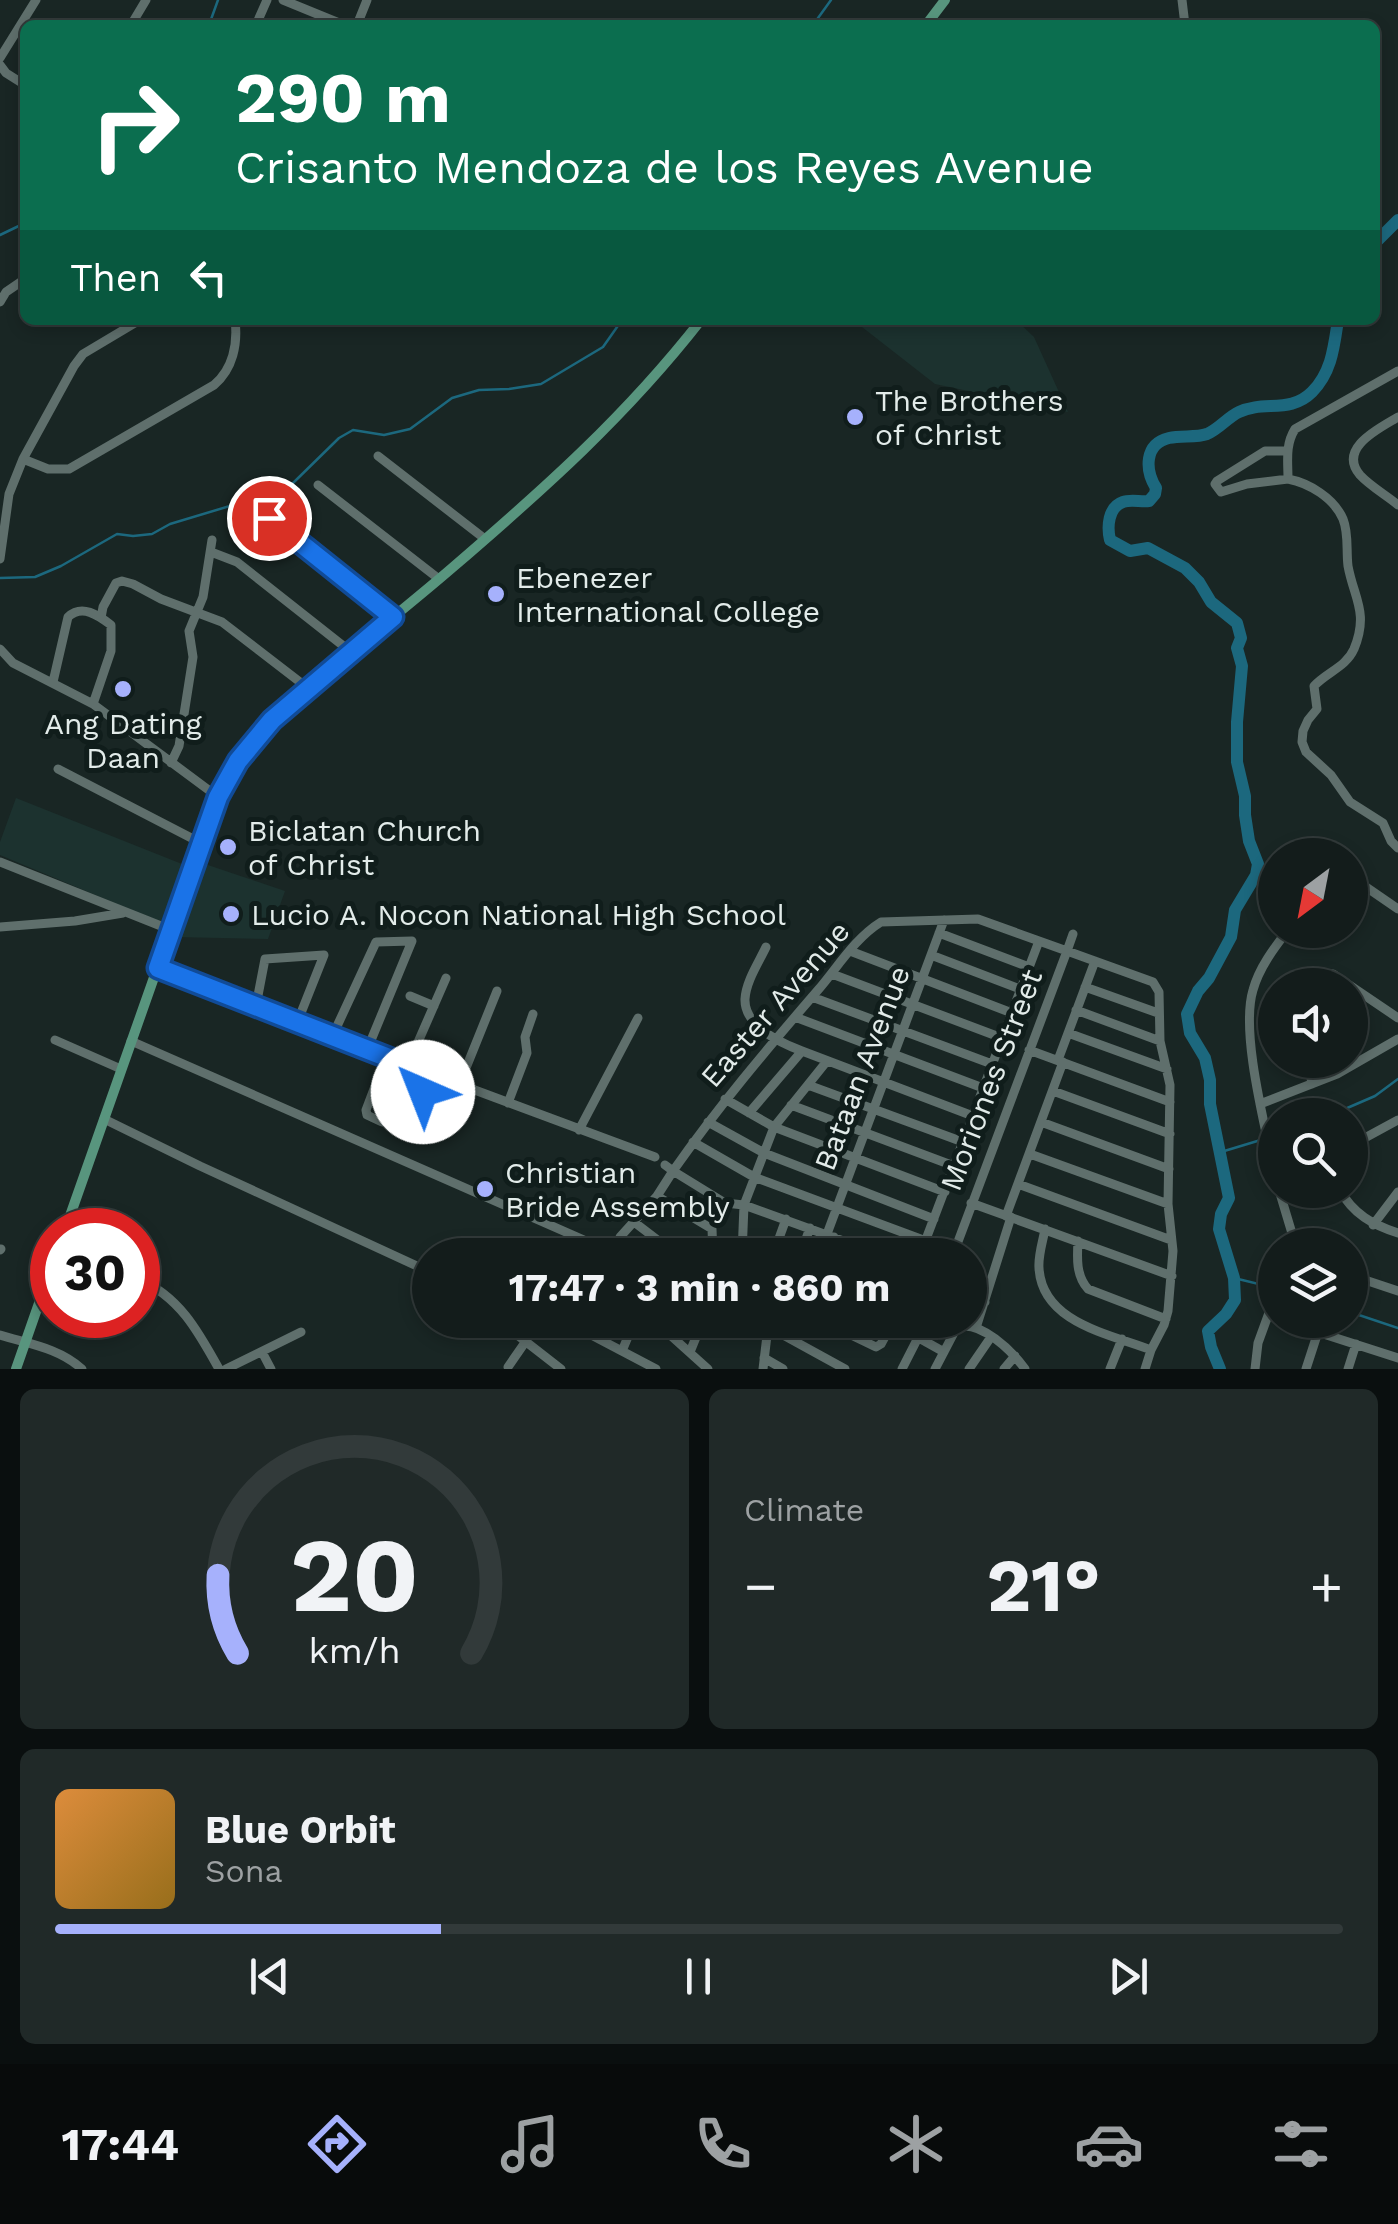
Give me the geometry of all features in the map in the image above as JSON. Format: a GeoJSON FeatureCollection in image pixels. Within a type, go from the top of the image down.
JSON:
{"type":"FeatureCollection","features":[{"type":"Feature","properties":{"kind":"main road"},"geometry":{"type":"LineString","coordinates":[[930,20],[945,0]]}},
{"type":"Feature","properties":{"kind":"main road"},"geometry":{"type":"LineString","coordinates":[[73,1208],[226,778],[272,720],[572,462],[663,368],[697,325]]}},
{"type":"Feature","properties":{"kind":"main road"},"geometry":{"type":"LineString","coordinates":[[16,1369],[30,1328]]}},
{"type":"Feature","properties":{"kind":"street"},"geometry":{"type":"LineString","coordinates":[[283,0],[332,20]]}},
{"type":"Feature","properties":{"kind":"street"},"geometry":{"type":"LineString","coordinates":[[0,58],[20,26]]}},
{"type":"Feature","properties":{"kind":"street"},"geometry":{"type":"LineString","coordinates":[[0,65],[20,82]]}},
{"type":"Feature","properties":{"kind":"street"},"geometry":{"type":"LineString","coordinates":[[0,302],[20,282]]}},
{"type":"Feature","properties":{"kind":"street"},"geometry":{"type":"LineString","coordinates":[[0,559],[9,494],[78,359],[132,325]]}},
{"type":"Feature","properties":{"kind":"street"},"geometry":{"type":"LineString","coordinates":[[24,460],[48,469],[69,469],[214,386],[231,362],[236,325]]}},
{"type":"Feature","properties":{"kind":"street"},"geometry":{"type":"LineString","coordinates":[[1288,479],[1288,441],[1295,430],[1398,371]]}},
{"type":"Feature","properties":{"kind":"street"},"geometry":{"type":"LineString","coordinates":[[1396,500],[1360,474],[1354,456],[1368,435],[1398,417]]}},
{"type":"Feature","properties":{"kind":"street"},"geometry":{"type":"LineString","coordinates":[[1288,450],[1265,451],[1215,484],[1221,492],[1288,479],[1310,485],[1343,518],[1348,564],[1361,616],[1356,643],[1348,659],[1314,686],[1317,709],[1305,726],[1304,747],[1312,760],[1331,774],[1350,802],[1382,823],[1398,848]]}},
{"type":"Feature","properties":{"kind":"street"},"geometry":{"type":"LineString","coordinates":[[378,456],[484,539]]}},
{"type":"Feature","properties":{"kind":"street"},"geometry":{"type":"LineString","coordinates":[[318,485],[439,579]]}},
{"type":"Feature","properties":{"kind":"street"},"geometry":{"type":"LineString","coordinates":[[269,518],[393,617]]}},
{"type":"Feature","properties":{"kind":"street"},"geometry":{"type":"LineString","coordinates":[[171,763],[180,746],[193,657],[189,631],[203,597],[212,546],[351,652]]}},
{"type":"Feature","properties":{"kind":"street"},"geometry":{"type":"LineString","coordinates":[[100,618],[116,583],[122,581],[222,622],[308,689]]}},
{"type":"Feature","properties":{"kind":"street"},"geometry":{"type":"LineString","coordinates":[[53,682],[68,618],[84,610],[100,618],[112,625],[110,651],[93,704]]}},
{"type":"Feature","properties":{"kind":"street"},"geometry":{"type":"LineString","coordinates":[[0,649],[13,663],[93,704],[218,797]]}},
{"type":"Feature","properties":{"kind":"street"},"geometry":{"type":"LineString","coordinates":[[58,769],[202,843]]}},
{"type":"Feature","properties":{"kind":"street"},"geometry":{"type":"LineString","coordinates":[[0,862],[170,930]]}},
{"type":"Feature","properties":{"kind":"street"},"geometry":{"type":"LineString","coordinates":[[1368,888],[1398,908]]}},
{"type":"Feature","properties":{"kind":"street"},"geometry":{"type":"LineString","coordinates":[[0,927],[126,912]]}},
{"type":"Feature","properties":{"kind":"street","name":"Easter Avenue"},"geometry":{"type":"LineString","coordinates":[[620,1237],[657,1196],[669,1168],[725,1099],[850,951],[881,922],[978,919],[1067,951]]}},
{"type":"Feature","properties":{"kind":"street","name":"Bataan Avenue"},"geometry":{"type":"LineString","coordinates":[[830,1236],[854,1158],[944,920]]}},
{"type":"Feature","properties":{"kind":"street"},"geometry":{"type":"LineString","coordinates":[[939,933],[1029,967]]}},
{"type":"Feature","properties":{"kind":"street"},"geometry":{"type":"LineString","coordinates":[[1067,951],[1073,934]]}},
{"type":"Feature","properties":{"kind":"street"},"geometry":{"type":"LineString","coordinates":[[332,1037],[376,942],[412,941],[367,1050]]}},
{"type":"Feature","properties":{"kind":"street"},"geometry":{"type":"LineString","coordinates":[[927,1238],[1039,941]]}},
{"type":"Feature","properties":{"kind":"street"},"geometry":{"type":"LineString","coordinates":[[766,946],[745,1001],[746,1010],[764,1032],[774,1040],[973,1116]]}},
{"type":"Feature","properties":{"kind":"street"},"geometry":{"type":"LineString","coordinates":[[1259,1098],[1250,1032],[1252,993],[1275,948]]}},
{"type":"Feature","properties":{"kind":"street"},"geometry":{"type":"LineString","coordinates":[[850,951],[1012,1012]]}},
{"type":"Feature","properties":{"kind":"street","name":"Moriones Street"},"geometry":{"type":"LineString","coordinates":[[959,1238],[1067,951],[1153,982],[1158,992],[1158,1012]]}},
{"type":"Feature","properties":{"kind":"street"},"geometry":{"type":"LineString","coordinates":[[256,1006],[265,958],[324,955],[297,1023]]}},
{"type":"Feature","properties":{"kind":"street"},"geometry":{"type":"LineString","coordinates":[[930,956],[1020,989]]}},
{"type":"Feature","properties":{"kind":"street"},"geometry":{"type":"LineString","coordinates":[[987,1298],[1018,1184],[1094,961]]}},
{"type":"Feature","properties":{"kind":"street"},"geometry":{"type":"LineString","coordinates":[[158,968],[655,1158]]}},
{"type":"Feature","properties":{"kind":"street"},"geometry":{"type":"LineString","coordinates":[[832,974],[1002,1038]]}},
{"type":"Feature","properties":{"kind":"street"},"geometry":{"type":"LineString","coordinates":[[410,1124],[424,1087],[413,1067],[446,978]]}},
{"type":"Feature","properties":{"kind":"street"},"geometry":{"type":"LineString","coordinates":[[1085,987],[1158,1012],[1160,1041],[1168,1069],[1172,1276],[1166,1319],[1145,1369]]}},
{"type":"Feature","properties":{"kind":"street"},"geometry":{"type":"LineString","coordinates":[[445,1120],[497,991]]}},
{"type":"Feature","properties":{"kind":"street"},"geometry":{"type":"LineString","coordinates":[[410,996],[434,1006]]}},
{"type":"Feature","properties":{"kind":"street"},"geometry":{"type":"LineString","coordinates":[[812,997],[992,1064]]}},
{"type":"Feature","properties":{"kind":"street"},"geometry":{"type":"LineString","coordinates":[[1368,998],[1398,1018]]}},
{"type":"Feature","properties":{"kind":"street"},"geometry":{"type":"LineString","coordinates":[[1076,1010],[1160,1041]]}},
{"type":"Feature","properties":{"kind":"street"},"geometry":{"type":"LineString","coordinates":[[508,1103],[527,1052],[525,1037],[534,1014]]}},
{"type":"Feature","properties":{"kind":"street"},"geometry":{"type":"LineString","coordinates":[[794,1017],[984,1088]]}},
{"type":"Feature","properties":{"kind":"street"},"geometry":{"type":"LineString","coordinates":[[580,1130],[638,1018]]}},
{"type":"Feature","properties":{"kind":"street"},"geometry":{"type":"LineString","coordinates":[[1068,1033],[1168,1069]]}},
{"type":"Feature","properties":{"kind":"street"},"geometry":{"type":"LineString","coordinates":[[1276,1098],[1337,1074],[1398,1038]]}},
{"type":"Feature","properties":{"kind":"street"},"geometry":{"type":"LineString","coordinates":[[55,1040],[121,1069]]}},
{"type":"Feature","properties":{"kind":"street"},"geometry":{"type":"LineString","coordinates":[[131,1041],[579,1238]]}},
{"type":"Feature","properties":{"kind":"street"},"geometry":{"type":"LineString","coordinates":[[1029,1050],[1170,1102]]}},
{"type":"Feature","properties":{"kind":"street"},"geometry":{"type":"LineString","coordinates":[[748,1114],[802,1051]]}},
{"type":"Feature","properties":{"kind":"street"},"geometry":{"type":"LineString","coordinates":[[382,1122],[366,1110],[386,1058]]}},
{"type":"Feature","properties":{"kind":"street"},"geometry":{"type":"LineString","coordinates":[[743,1238],[744,1205],[774,1128],[827,1061]]}},
{"type":"Feature","properties":{"kind":"street"},"geometry":{"type":"LineString","coordinates":[[1311,1078],[1312,1084]]}},
{"type":"Feature","properties":{"kind":"street"},"geometry":{"type":"LineString","coordinates":[[808,1085],[963,1142]]}},
{"type":"Feature","properties":{"kind":"street"},"geometry":{"type":"LineString","coordinates":[[1052,1091],[1170,1134]]}},
{"type":"Feature","properties":{"kind":"street"},"geometry":{"type":"LineString","coordinates":[[725,1099],[774,1128],[944,1192]]}},
{"type":"Feature","properties":{"kind":"street"},"geometry":{"type":"LineString","coordinates":[[792,1105],[954,1166]]}},
{"type":"Feature","properties":{"kind":"street"},"geometry":{"type":"LineString","coordinates":[[104,1119],[412,1264]]}},
{"type":"Feature","properties":{"kind":"street"},"geometry":{"type":"LineString","coordinates":[[1368,1136],[1398,1120]]}},
{"type":"Feature","properties":{"kind":"street"},"geometry":{"type":"LineString","coordinates":[[708,1122],[764,1154],[934,1218]]}},
{"type":"Feature","properties":{"kind":"street"},"geometry":{"type":"LineString","coordinates":[[1042,1122],[1169,1169]]}},
{"type":"Feature","properties":{"kind":"street"},"geometry":{"type":"LineString","coordinates":[[693,1142],[754,1176],[918,1238]]}},
{"type":"Feature","properties":{"kind":"street"},"geometry":{"type":"LineString","coordinates":[[1030,1154],[1168,1204]]}},
{"type":"Feature","properties":{"kind":"street"},"geometry":{"type":"LineString","coordinates":[[669,1168],[725,1203],[744,1205],[834,1238]]}},
{"type":"Feature","properties":{"kind":"street"},"geometry":{"type":"LineString","coordinates":[[1018,1184],[1170,1240]]}},
{"type":"Feature","properties":{"kind":"street"},"geometry":{"type":"LineString","coordinates":[[1373,1224],[1398,1192]]}},
{"type":"Feature","properties":{"kind":"street"},"geometry":{"type":"LineString","coordinates":[[657,1196],[712,1229],[712,1238]]}},
{"type":"Feature","properties":{"kind":"street"},"geometry":{"type":"LineString","coordinates":[[972,1203],[1172,1276]]}},
{"type":"Feature","properties":{"kind":"street"},"geometry":{"type":"LineString","coordinates":[[1354,1208],[1373,1224],[1398,1233]]}},
{"type":"Feature","properties":{"kind":"street"},"geometry":{"type":"LineString","coordinates":[[779,1238],[786,1220]]}},
{"type":"Feature","properties":{"kind":"street"},"geometry":{"type":"LineString","coordinates":[[634,1222],[655,1238]]}},
{"type":"Feature","properties":{"kind":"street"},"geometry":{"type":"LineString","coordinates":[[806,1238],[810,1228]]}},
{"type":"Feature","properties":{"kind":"street"},"geometry":{"type":"LineString","coordinates":[[1046,1229],[1039,1268],[1047,1296],[1056,1308],[1067,1317],[1151,1350]]}},
{"type":"Feature","properties":{"kind":"street"},"geometry":{"type":"LineString","coordinates":[[1078,1241],[1077,1262],[1084,1284],[1102,1296],[1166,1319]]}},
{"type":"Feature","properties":{"kind":"street"},"geometry":{"type":"LineString","coordinates":[[1368,1281],[1398,1291]]}},
{"type":"Feature","properties":{"kind":"street"},"geometry":{"type":"LineString","coordinates":[[1102,1296],[1107,1284]]}},
{"type":"Feature","properties":{"kind":"street"},"geometry":{"type":"LineString","coordinates":[[160,1292],[181,1309],[219,1369]]}},
{"type":"Feature","properties":{"kind":"street"},"geometry":{"type":"LineString","coordinates":[[1135,1308],[1139,1296]]}},
{"type":"Feature","properties":{"kind":"street"},"geometry":{"type":"LineString","coordinates":[[226,1369],[301,1332]]}},
{"type":"Feature","properties":{"kind":"street"},"geometry":{"type":"LineString","coordinates":[[987,1334],[1026,1369]]}},
{"type":"Feature","properties":{"kind":"street"},"geometry":{"type":"LineString","coordinates":[[0,1335],[67,1358],[82,1369]]}},
{"type":"Feature","properties":{"kind":"street"},"geometry":{"type":"LineString","coordinates":[[971,1368],[990,1336]]}},
{"type":"Feature","properties":{"kind":"street"},"geometry":{"type":"LineString","coordinates":[[522,1338],[561,1369]]}},
{"type":"Feature","properties":{"kind":"street"},"geometry":{"type":"LineString","coordinates":[[597,1338],[656,1369]]}},
{"type":"Feature","properties":{"kind":"street"},"geometry":{"type":"LineString","coordinates":[[622,1351],[626,1338]]}},
{"type":"Feature","properties":{"kind":"street"},"geometry":{"type":"LineString","coordinates":[[675,1338],[708,1369]]}},
{"type":"Feature","properties":{"kind":"street"},"geometry":{"type":"LineString","coordinates":[[690,1352],[696,1338]]}},
{"type":"Feature","properties":{"kind":"street"},"geometry":{"type":"LineString","coordinates":[[767,1338],[764,1364],[784,1369]]}},
{"type":"Feature","properties":{"kind":"street"},"geometry":{"type":"LineString","coordinates":[[788,1338],[845,1369]]}},
{"type":"Feature","properties":{"kind":"street"},"geometry":{"type":"LineString","coordinates":[[856,1338],[876,1347],[883,1338]]}},
{"type":"Feature","properties":{"kind":"street"},"geometry":{"type":"LineString","coordinates":[[902,1369],[919,1338],[944,1352]]}},
{"type":"Feature","properties":{"kind":"street"},"geometry":{"type":"LineString","coordinates":[[936,1369],[952,1338]]}},
{"type":"Feature","properties":{"kind":"street"},"geometry":{"type":"LineString","coordinates":[[1255,1369],[1261,1338]]}},
{"type":"Feature","properties":{"kind":"street"},"geometry":{"type":"LineString","coordinates":[[1306,1369],[1316,1338]]}},
{"type":"Feature","properties":{"kind":"street"},"geometry":{"type":"LineString","coordinates":[[1337,1338],[1396,1357],[1390,1369]]}},
{"type":"Feature","properties":{"kind":"street"},"geometry":{"type":"LineString","coordinates":[[1110,1369],[1122,1339]]}},
{"type":"Feature","properties":{"kind":"street"},"geometry":{"type":"LineString","coordinates":[[508,1366],[526,1341]]}},
{"type":"Feature","properties":{"kind":"street"},"geometry":{"type":"LineString","coordinates":[[1348,1369],[1356,1344]]}},
{"type":"Feature","properties":{"kind":"street"},"geometry":{"type":"LineString","coordinates":[[262,1352],[270,1369]]}},
{"type":"Feature","properties":{"kind":"street"},"geometry":{"type":"LineString","coordinates":[[1004,1369],[1015,1356]]}},
{"type":"Feature","properties":{"kind":"shaded area"},"geometry":{"type":"Polygon","coordinates":[[[859,325],[1021,325],[1034,337],[1068,412],[935,384],[859,325]]]}},
{"type":"Feature","properties":{"kind":"shaded area"},"geometry":{"type":"Polygon","coordinates":[[[16,798],[182,864],[162,923],[0,855],[0,842],[16,798]]]}},
{"type":"Feature","properties":{"kind":"shaded area","name":"Lucio A. Nocon National High School"},"geometry":{"type":"Polygon","coordinates":[[[205,864],[285,891],[268,939],[174,937],[205,864]]]}},
{"type":"Feature","properties":{"kind":"waterway"},"geometry":{"type":"LineString","coordinates":[[211,20],[218,0]]}},
{"type":"Feature","properties":{"kind":"waterway"},"geometry":{"type":"LineString","coordinates":[[817,20],[831,0]]}},
{"type":"Feature","properties":{"kind":"waterway"},"geometry":{"type":"LineString","coordinates":[[1380,238],[1398,220]]}},
{"type":"Feature","properties":{"kind":"waterway"},"geometry":{"type":"LineString","coordinates":[[0,235],[20,225]]}},
{"type":"Feature","properties":{"kind":"waterway"},"geometry":{"type":"LineString","coordinates":[[0,578],[35,577],[117,534],[152,534],[170,524],[273,493],[291,485],[339,438],[353,430],[384,435],[410,429],[452,398],[479,390],[541,384],[603,347],[618,325]]}},
{"type":"Feature","properties":{"kind":"waterway"},"geometry":{"type":"LineString","coordinates":[[1220,1369],[1208,1331],[1235,1300],[1234,1278],[1219,1229],[1229,1198],[1205,1058],[1190,1033],[1187,1014],[1231,937],[1235,910],[1256,875],[1258,864],[1249,841],[1237,762],[1242,666],[1237,648],[1241,638],[1237,623],[1211,602],[1185,568],[1148,548],[1130,551],[1110,540],[1109,524],[1118,505],[1149,501],[1155,494],[1149,458],[1161,441],[1207,434],[1239,412],[1304,399],[1328,367],[1337,325]]}},
{"type":"Feature","properties":{"kind":"waterway"},"geometry":{"type":"LineString","coordinates":[[1368,1099],[1398,1079]]}},
{"type":"Feature","properties":{"kind":"waterway"},"geometry":{"type":"LineString","coordinates":[[1221,1152],[1258,1141]]}},
{"type":"Feature","properties":{"kind":"waterway"},"geometry":{"type":"LineString","coordinates":[[1234,1278],[1258,1284]]}},
{"type":"Feature","properties":{"kind":"waterway"},"geometry":{"type":"LineString","coordinates":[[1368,1318],[1398,1328]]}},
{"type":"Feature","properties":{"kind":"place","name":"The Brothers of Christ"},"geometry":{"type":"Point","coordinates":[855,417]}},
{"type":"Feature","properties":{"kind":"place","name":"Ebenezer International College"},"geometry":{"type":"Point","coordinates":[496,594]}},
{"type":"Feature","properties":{"kind":"place","name":"Ang Dating Daan"},"geometry":{"type":"Point","coordinates":[123,689]}},
{"type":"Feature","properties":{"kind":"place","name":"Biclatan Church of Christ"},"geometry":{"type":"Point","coordinates":[228,847]}},
{"type":"Feature","properties":{"kind":"place","name":"Lucio A. Nocon National High School"},"geometry":{"type":"Point","coordinates":[231,914]}},
{"type":"Feature","properties":{"kind":"place","name":"Christian Bride Assembly"},"geometry":{"type":"Point","coordinates":[485,1189]}},
{"type":"Feature","properties":{"kind":"route"},"geometry":{"type":"LineString","coordinates":[[269,518],[393,617],[272,720],[226,778],[158,968],[417,1069],[423,1092]]}}]}
